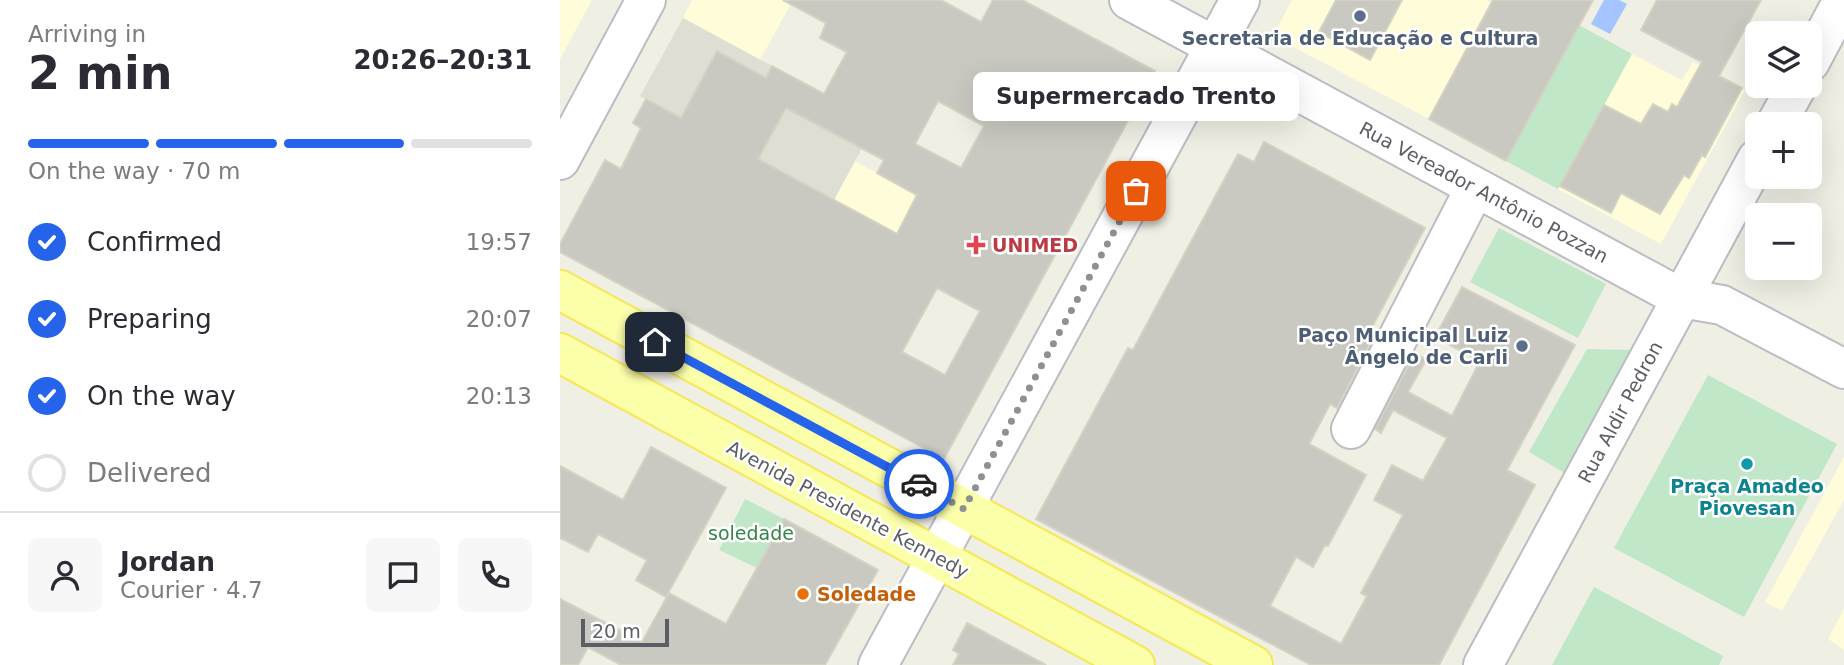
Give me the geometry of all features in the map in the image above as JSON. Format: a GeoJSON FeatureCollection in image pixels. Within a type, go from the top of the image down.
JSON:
{"type":"FeatureCollection","features":[{"type":"Feature","properties":{"kind":"main road"},"geometry":{"type":"LineString","coordinates":[[560,290],[1253,665]]}},
{"type":"Feature","properties":{"kind":"main road","name":"Avenida Presidente Kennedy"},"geometry":{"type":"LineString","coordinates":[[560,353],[1135,665]]}},
{"type":"Feature","properties":{"kind":"street"},"geometry":{"type":"LineString","coordinates":[[560,160],[646,0]]}},
{"type":"Feature","properties":{"kind":"street","name":"Rua Vereador Antônio Pozzan"},"geometry":{"type":"LineString","coordinates":[[1129,0],[1681,298],[1722,305],[1844,369]]}},
{"type":"Feature","properties":{"kind":"street"},"geometry":{"type":"LineString","coordinates":[[878,665],[1240,0]]}},
{"type":"Feature","properties":{"kind":"street"},"geometry":{"type":"LineString","coordinates":[[1822,39],[1843,0]]}},
{"type":"Feature","properties":{"kind":"street","name":"Rua Aldir Pedron"},"geometry":{"type":"LineString","coordinates":[[1483,665],[1745,181]]}},
{"type":"Feature","properties":{"kind":"street"},"geometry":{"type":"LineString","coordinates":[[1351,429],[1475,188]]}},
{"type":"Feature","properties":{"kind":"shaded area"},"geometry":{"type":"Polygon","coordinates":[[[560,0],[592,0],[560,59],[560,0]]]}},
{"type":"Feature","properties":{"kind":"shaded area"},"geometry":{"type":"Polygon","coordinates":[[[692,0],[793,0],[760,60],[683,18],[692,0]]]}},
{"type":"Feature","properties":{"kind":"shaded area"},"geometry":{"type":"Polygon","coordinates":[[[1292,0],[1486,0],[1492,3],[1429,119],[1273,36],[1292,0]]]}},
{"type":"Feature","properties":{"kind":"shaded area"},"geometry":{"type":"Polygon","coordinates":[[[683,18],[876,122],[834,200],[640,96],[683,18]]]}},
{"type":"Feature","properties":{"kind":"shaded area"},"geometry":{"type":"Polygon","coordinates":[[[1632,54],[1682,80],[1693,62],[1745,90],[1661,244],[1558,189],[1632,54]]]}},
{"type":"Feature","properties":{"kind":"shaded area"},"geometry":{"type":"Polygon","coordinates":[[[855,161],[1049,266],[1028,305],[834,200],[855,161]]]}},
{"type":"Feature","properties":{"kind":"shaded area"},"geometry":{"type":"Polygon","coordinates":[[[1844,457],[1844,500],[1782,611],[1765,602],[1844,457]]]}},
{"type":"Feature","properties":{"kind":"shaded area"},"geometry":{"type":"Polygon","coordinates":[[[1844,609],[1844,650],[1828,639],[1844,609]]]}},
{"type":"Feature","properties":{"kind":"green space"},"geometry":{"type":"Polygon","coordinates":[[[1579,25],[1632,54],[1558,189],[1506,161],[1579,25]]]}},
{"type":"Feature","properties":{"kind":"green space"},"geometry":{"type":"Polygon","coordinates":[[[1499,228],[1606,284],[1578,338],[1470,282],[1499,228]]]}},
{"type":"Feature","properties":{"kind":"green space"},"geometry":{"type":"Polygon","coordinates":[[[1587,349],[1634,350],[1565,473],[1529,452],[1587,349]]]}},
{"type":"Feature","properties":{"kind":"green space"},"geometry":{"type":"Polygon","coordinates":[[[1708,375],[1837,444],[1744,617],[1614,548],[1708,375]]]}},
{"type":"Feature","properties":{"kind":"green space","name":"soledade"},"geometry":{"type":"Polygon","coordinates":[[[745,499],[784,519],[757,568],[719,550],[745,499]]]}},
{"type":"Feature","properties":{"kind":"green space"},"geometry":{"type":"Polygon","coordinates":[[[1594,587],[1723,656],[1719,665],[1552,665],[1594,587]]]}},
{"type":"Feature","properties":{"kind":"water"},"geometry":{"type":"Polygon","coordinates":[[[1604,0],[1619,0],[1627,4],[1610,34],[1591,24],[1604,0]]]}},
{"type":"Feature","properties":{"kind":"building"},"geometry":{"type":"Polygon","coordinates":[[[783,0],[941,0],[981,22],[993,0],[1022,0],[1155,71],[944,459],[560,252],[560,244],[605,160],[621,169],[641,128],[633,123],[646,99],[681,118],[717,51],[766,78],[772,66],[824,94],[847,52],[820,38],[826,23],[783,0]],[[938,101],[915,144],[961,168],[984,126],[938,101]],[[786,108],[758,159],[897,234],[917,195],[877,173],[884,160],[786,108]],[[937,288],[902,352],[945,375],[980,311],[937,288]]]}},
{"type":"Feature","properties":{"kind":"building","name":"Secretaria de Educação e Cultura"},"geometry":{"type":"Polygon","coordinates":[[[1336,0],[1402,0],[1370,60],[1319,32],[1336,0]]]}},
{"type":"Feature","properties":{"kind":"building"},"geometry":{"type":"Polygon","coordinates":[[[1493,0],[1593,0],[1506,161],[1429,119],[1493,0]]]}},
{"type":"Feature","properties":{"kind":"building"},"geometry":{"type":"Polygon","coordinates":[[[1657,0],[1761,0],[1749,21],[1745,21],[1745,29],[1719,76],[1742,88],[1705,157],[1702,155],[1689,178],[1684,175],[1660,214],[1621,193],[1611,213],[1560,186],[1604,105],[1641,124],[1653,104],[1668,112],[1672,104],[1677,107],[1702,62],[1641,30],[1657,0]]]}},
{"type":"Feature","properties":{"kind":"building"},"geometry":{"type":"Polygon","coordinates":[[[1264,142],[1425,228],[1371,329],[1376,332],[1337,408],[1330,404],[1309,444],[1366,475],[1328,546],[1325,545],[1313,567],[1296,557],[1270,606],[1341,644],[1367,596],[1361,593],[1403,515],[1374,500],[1392,465],[1423,481],[1447,438],[1393,410],[1381,433],[1375,429],[1415,353],[1426,360],[1408,392],[1452,416],[1480,361],[1435,337],[1462,287],[1575,345],[1507,470],[1535,485],[1439,665],[1311,665],[1036,519],[1128,348],[1133,350],[1238,154],[1254,162],[1264,142]]]}},
{"type":"Feature","properties":{"kind":"building"},"geometry":{"type":"Polygon","coordinates":[[[651,447],[726,488],[666,597],[636,580],[647,560],[598,534],[588,552],[560,538],[560,466],[623,500],[651,447]]]}},
{"type":"Feature","properties":{"kind":"building"},"geometry":{"type":"Polygon","coordinates":[[[784,519],[878,570],[825,665],[621,665],[588,647],[578,665],[560,665],[560,599],[642,642],[669,593],[726,624],[784,519]]]}},
{"type":"Feature","properties":{"kind":"building"},"geometry":{"type":"Polygon","coordinates":[[[967,623],[1046,665],[953,665],[959,654],[953,650],[967,623]]]}},
{"type":"Feature","properties":{"kind":"way so far"},"geometry":{"type":"LineString","coordinates":[[919,484],[964,509],[1136,191]]}},
{"type":"Feature","properties":{"kind":"place","name":"Secretaria de Educação e Cultura"},"geometry":{"type":"Point","coordinates":[1360,16]}},
{"type":"Feature","properties":{"kind":"place","name":"Supermercado Trento"},"geometry":{"type":"Point","coordinates":[1136,191]}},
{"type":"Feature","properties":{"kind":"place","name":"UNIMED"},"geometry":{"type":"Point","coordinates":[976,245]}},
{"type":"Feature","properties":{"kind":"place","name":"Paço Municipal Luiz Ângelo de Carli"},"geometry":{"type":"Point","coordinates":[1522,346]}},
{"type":"Feature","properties":{"kind":"place","name":"Praça Amadeo Piovesan"},"geometry":{"type":"Point","coordinates":[1747,464]}},
{"type":"Feature","properties":{"kind":"place","name":"Soledade"},"geometry":{"type":"Point","coordinates":[803,594]}},
{"type":"Feature","properties":{"kind":"route"},"geometry":{"type":"LineString","coordinates":[[655,342],[919,484]]}}]}
